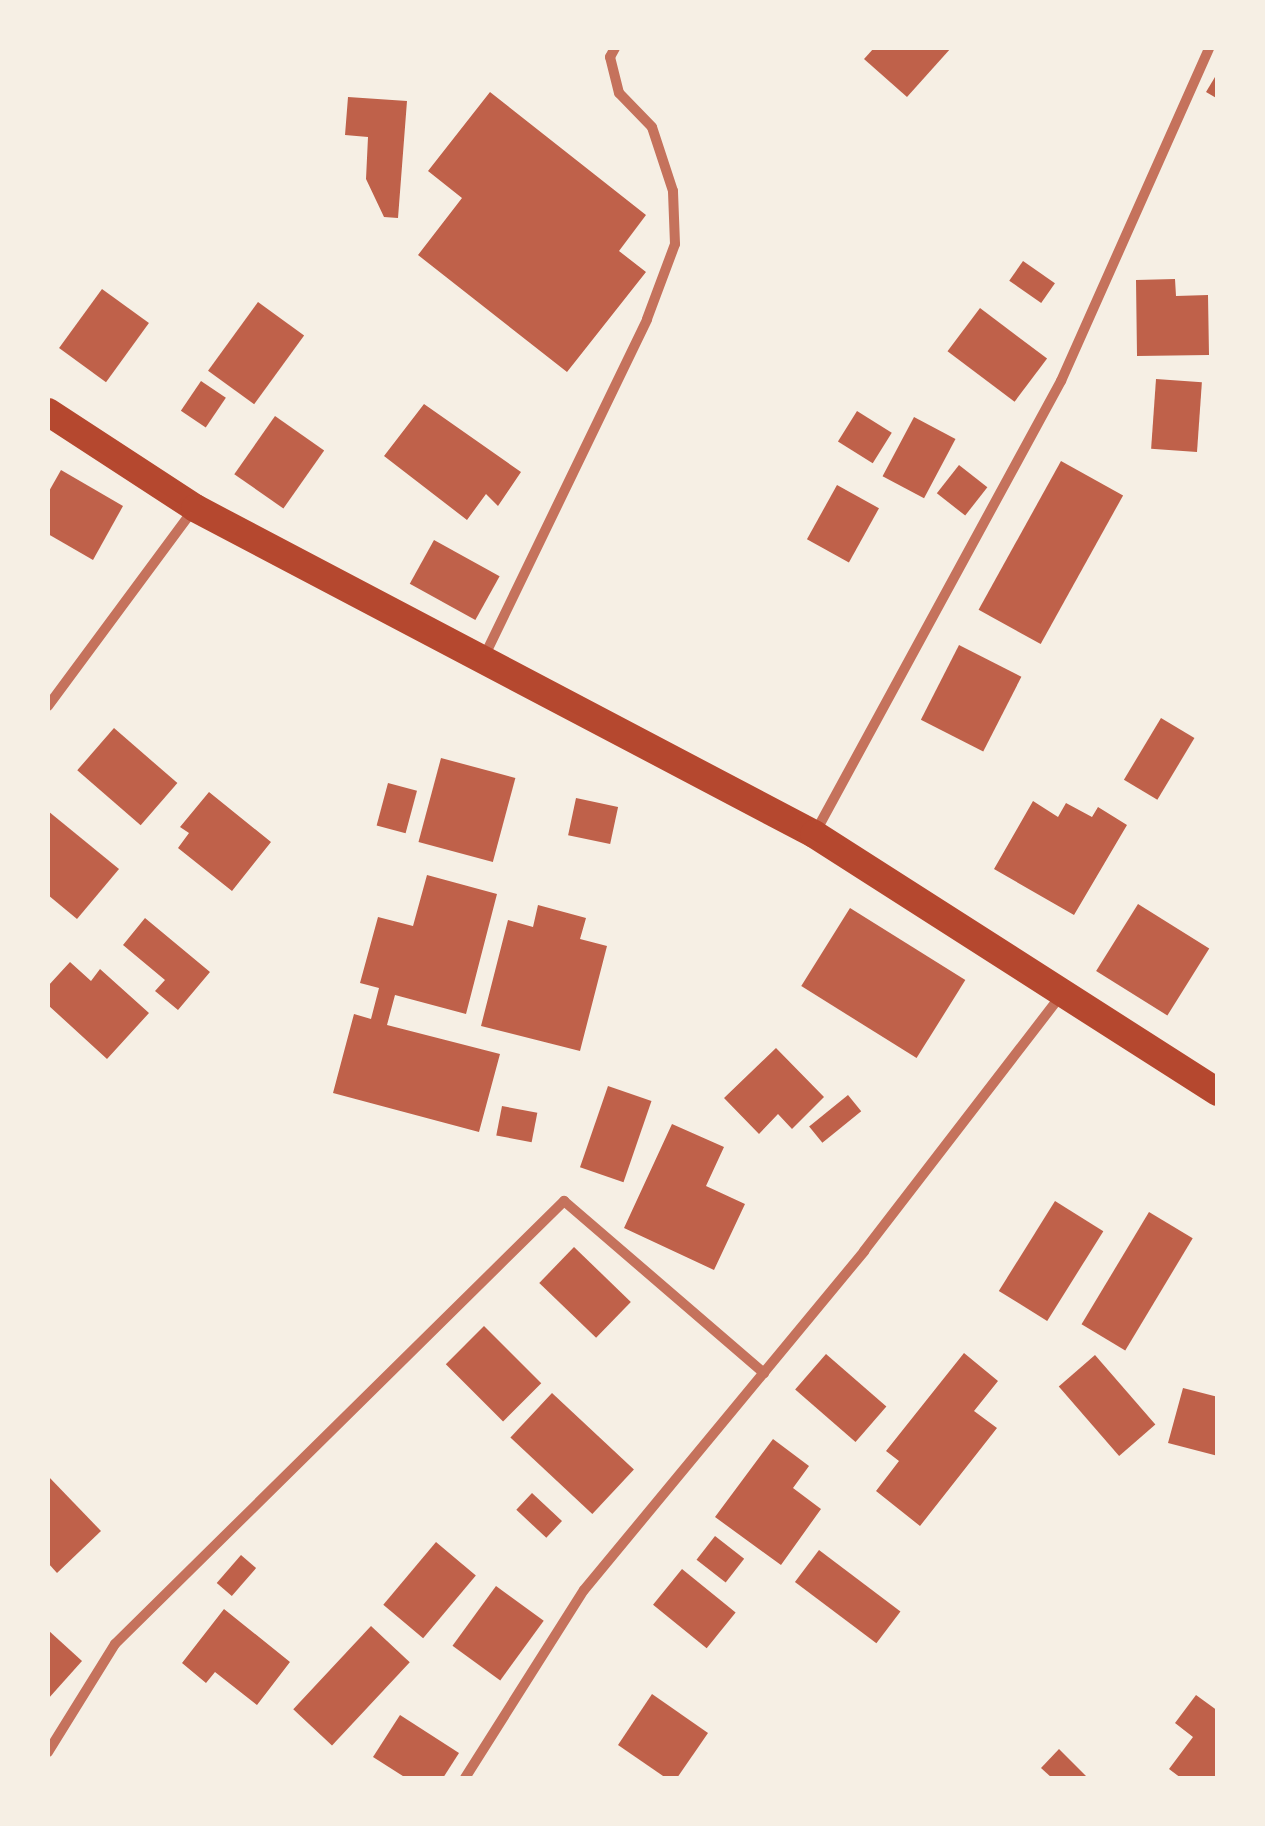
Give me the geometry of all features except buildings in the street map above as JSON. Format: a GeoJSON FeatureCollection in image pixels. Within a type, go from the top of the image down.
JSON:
{"type":"FeatureCollection","features":[{"type":"Feature","properties":{"kind":"highway"},"geometry":{"type":"LineString","coordinates":[[48,412],[195,508],[814,834],[1066,990],[1218,1092]]}},
{"type":"Feature","properties":{"kind":"street"},"geometry":{"type":"LineString","coordinates":[[483,660],[648,320],[675,244],[673,190],[652,127],[619,93],[614,48]]}},
{"type":"Feature","properties":{"kind":"street"},"geometry":{"type":"LineString","coordinates":[[814,834],[1062,381],[1209,48]]}},
{"type":"Feature","properties":{"kind":"street"},"geometry":{"type":"LineString","coordinates":[[48,706],[195,508]]}},
{"type":"Feature","properties":{"kind":"street"},"geometry":{"type":"LineString","coordinates":[[465,1778],[584,1590],[764,1372],[1066,990]]}},
{"type":"Feature","properties":{"kind":"street"},"geometry":{"type":"LineString","coordinates":[[48,1752],[115,1644],[564,1201],[764,1372]]}}]}
